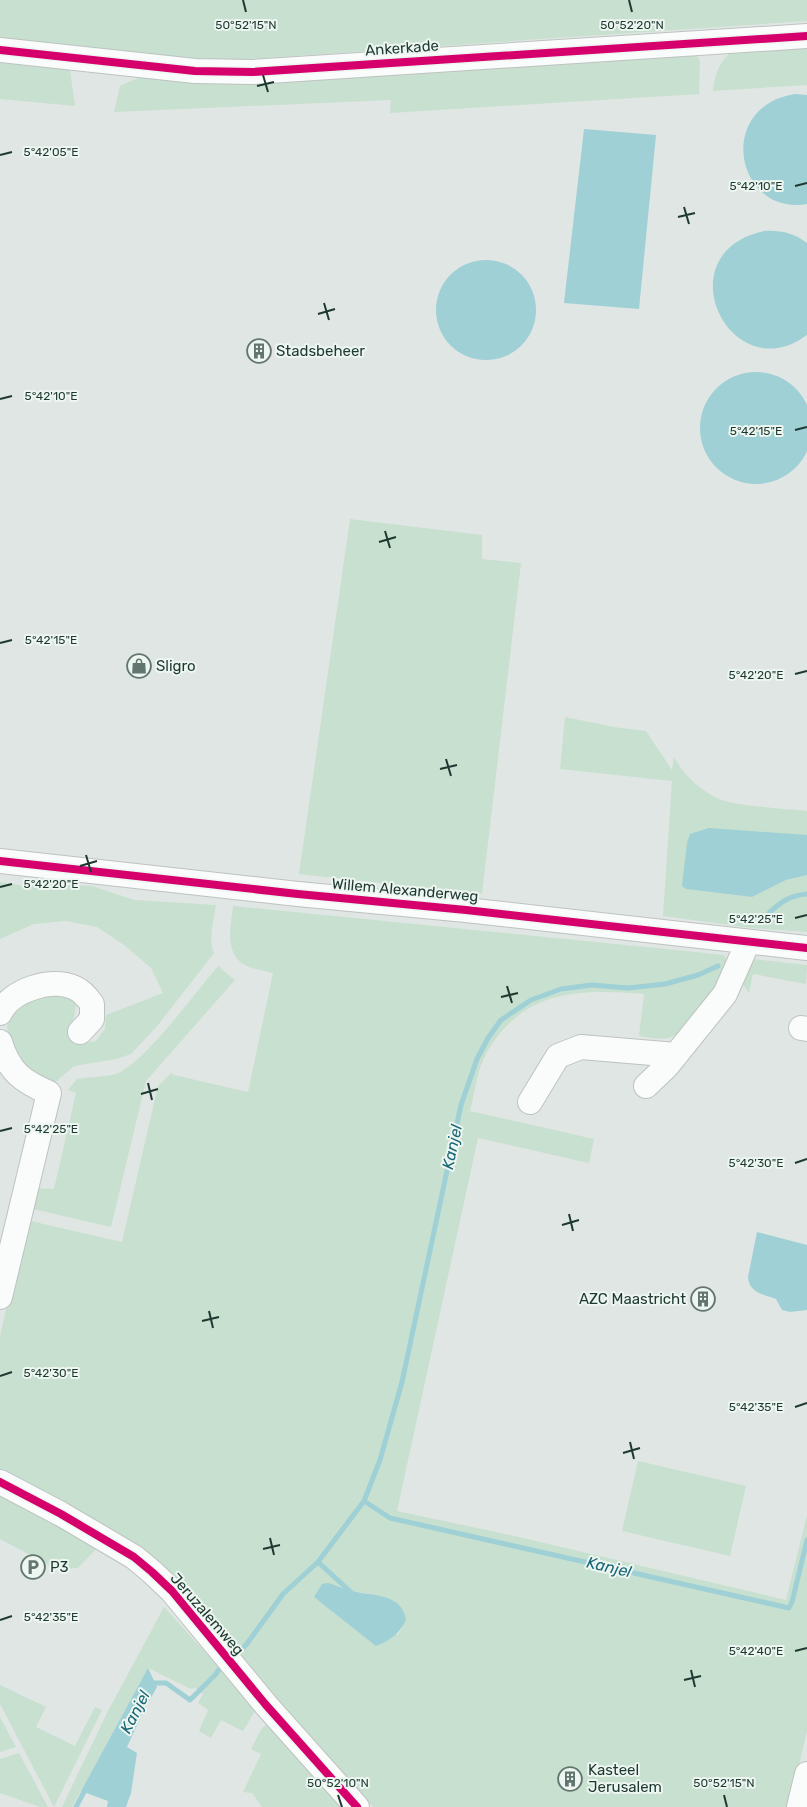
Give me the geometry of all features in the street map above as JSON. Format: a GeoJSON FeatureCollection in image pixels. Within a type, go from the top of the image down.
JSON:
{"type":"FeatureCollection","features":[{"type":"Feature","properties":{"kind":"street","name":"Ankerkade"},"geometry":{"type":"LineString","coordinates":[[0,50],[195,71],[252,72],[807,36]]}},
{"type":"Feature","properties":{"kind":"street","name":"Willem Alexanderweg"},"geometry":{"type":"LineString","coordinates":[[0,861],[807,948]]}},
{"type":"Feature","properties":{"kind":"street"},"geometry":{"type":"LineString","coordinates":[[646,1086],[676,1054],[725,994],[748,942]]}},
{"type":"Feature","properties":{"kind":"street"},"geometry":{"type":"LineString","coordinates":[[0,1011],[7,1002],[34,987],[44,984],[64,984],[80,991],[92,1004],[92,1019],[80,1032]]}},
{"type":"Feature","properties":{"kind":"street"},"geometry":{"type":"LineString","coordinates":[[0,1042],[8,1062],[19,1077],[49,1093],[0,1295]]}},
{"type":"Feature","properties":{"kind":"street"},"geometry":{"type":"LineString","coordinates":[[530,1102],[558,1056],[580,1047],[676,1054]]}},
{"type":"Feature","properties":{"kind":"street","name":"Jeruzalemweg"},"geometry":{"type":"LineString","coordinates":[[0,1482],[61,1514],[134,1557],[152,1572],[172,1591],[266,1705],[357,1807]]}},
{"type":"Feature","properties":{"kind":"street"},"geometry":{"type":"LineString","coordinates":[[799,1807],[807,1774]]}},
{"type":"Feature","properties":{"kind":"green space"},"geometry":{"type":"Polygon","coordinates":[[[0,0],[807,0],[807,21],[234,60],[144,60],[0,42],[0,0]]]}},
{"type":"Feature","properties":{"kind":"green space"},"geometry":{"type":"Polygon","coordinates":[[[807,39],[807,85],[713,91],[716,75],[721,63],[742,42],[807,39]]]}},
{"type":"Feature","properties":{"kind":"green space"},"geometry":{"type":"Polygon","coordinates":[[[689,46],[700,61],[699,94],[390,113],[391,100],[114,112],[120,86],[138,78],[259,75],[689,46]]]}},
{"type":"Feature","properties":{"kind":"green space"},"geometry":{"type":"Polygon","coordinates":[[[0,60],[70,70],[75,106],[0,99],[0,60]]]}},
{"type":"Feature","properties":{"kind":"green space"},"geometry":{"type":"Polygon","coordinates":[[[350,519],[482,535],[482,559],[521,563],[482,894],[299,874],[350,519]]]}},
{"type":"Feature","properties":{"kind":"green space"},"geometry":{"type":"Polygon","coordinates":[[[565,717],[614,727],[646,731],[672,770],[674,757],[686,775],[715,797],[746,805],[807,811],[807,835],[799,835],[682,885],[687,889],[752,897],[786,880],[807,875],[807,932],[752,928],[663,916],[672,781],[560,769],[565,717]]]}},
{"type":"Feature","properties":{"kind":"green space"},"geometry":{"type":"Polygon","coordinates":[[[0,882],[25,886],[46,884],[92,886],[134,900],[216,905],[211,936],[214,953],[158,1025],[131,1054],[116,1059],[74,1066],[53,1084],[42,1078],[18,1058],[9,1040],[7,1017],[30,996],[66,992],[76,1003],[71,1027],[83,1043],[96,1041],[105,1029],[106,1015],[163,993],[151,968],[124,945],[97,927],[66,921],[34,924],[0,939],[0,882]]]}},
{"type":"Feature","properties":{"kind":"green space"},"geometry":{"type":"Polygon","coordinates":[[[233,906],[696,952],[724,955],[726,958],[728,969],[723,982],[687,1024],[677,1034],[668,1038],[659,1039],[639,1036],[644,994],[597,992],[555,998],[536,1005],[518,1016],[502,1031],[487,1052],[479,1073],[470,1111],[594,1139],[589,1163],[478,1138],[397,1511],[519,1537],[786,1600],[807,1515],[807,1731],[789,1807],[373,1807],[232,1649],[72,1511],[0,1470],[0,1336],[26,1220],[122,1242],[158,1086],[171,1073],[248,1092],[273,973],[248,966],[240,962],[235,956],[230,936],[233,906]],[[334,1585],[398,1635],[406,1620],[370,1594],[350,1591],[334,1585]]]}},
{"type":"Feature","properties":{"kind":"green space"},"geometry":{"type":"Polygon","coordinates":[[[753,959],[807,965],[806,984],[753,974],[749,993],[742,983],[753,959]]]}},
{"type":"Feature","properties":{"kind":"green space"},"geometry":{"type":"Polygon","coordinates":[[[219,965],[221,969],[235,980],[146,1081],[111,1227],[29,1208],[33,1188],[54,1189],[76,1093],[68,1090],[77,1079],[116,1074],[141,1057],[219,965]]]}},
{"type":"Feature","properties":{"kind":"green space"},"geometry":{"type":"Polygon","coordinates":[[[638,1461],[746,1486],[730,1556],[622,1531],[638,1461]]]}},
{"type":"Feature","properties":{"kind":"green space"},"geometry":{"type":"Polygon","coordinates":[[[0,1493],[97,1548],[78,1568],[57,1569],[0,1539],[0,1493]]]}},
{"type":"Feature","properties":{"kind":"green space"},"geometry":{"type":"Polygon","coordinates":[[[164,1607],[217,1665],[255,1711],[243,1731],[221,1720],[211,1738],[199,1731],[208,1710],[198,1703],[203,1694],[195,1688],[191,1689],[148,1668],[72,1807],[62,1807],[107,1713],[164,1607]]]}},
{"type":"Feature","properties":{"kind":"green space"},"geometry":{"type":"Polygon","coordinates":[[[0,1685],[46,1707],[36,1727],[75,1746],[95,1707],[102,1710],[54,1807],[0,1704],[0,1685]]]}},
{"type":"Feature","properties":{"kind":"green space"},"geometry":{"type":"Polygon","coordinates":[[[0,1717],[16,1747],[0,1752],[0,1717]]]}},
{"type":"Feature","properties":{"kind":"green space"},"geometry":{"type":"Polygon","coordinates":[[[269,1723],[354,1807],[262,1807],[252,1793],[243,1792],[261,1754],[251,1749],[262,1728],[269,1723]]]}},
{"type":"Feature","properties":{"kind":"green space"},"geometry":{"type":"Polygon","coordinates":[[[19,1753],[48,1807],[40,1807],[0,1793],[0,1759],[19,1753]]]}},
{"type":"Feature","properties":{"kind":"water"},"geometry":{"type":"Polygon","coordinates":[[[795,94],[807,95],[807,204],[783,203],[764,194],[751,178],[744,158],[744,138],[753,118],[769,103],[795,94]]]}},
{"type":"Feature","properties":{"kind":"water"},"geometry":{"type":"Polygon","coordinates":[[[584,129],[656,135],[639,309],[564,303],[584,129]]]}},
{"type":"Feature","properties":{"kind":"water"},"geometry":{"type":"Polygon","coordinates":[[[764,231],[787,233],[807,243],[807,335],[779,348],[754,346],[733,333],[719,313],[713,289],[717,265],[734,244],[764,231]]]}},
{"type":"Feature","properties":{"kind":"water"},"geometry":{"type":"Polygon","coordinates":[[[486,260],[505,264],[521,275],[532,291],[536,310],[532,329],[521,345],[505,356],[486,360],[467,356],[451,345],[440,329],[436,310],[440,291],[451,275],[467,264],[486,260]]]}},
{"type":"Feature","properties":{"kind":"water"},"geometry":{"type":"Polygon","coordinates":[[[756,372],[777,376],[795,389],[808,407],[812,428],[808,449],[795,467],[777,480],[756,484],[735,480],[717,467],[704,449],[700,428],[704,407],[717,389],[735,376],[756,372]]]}},
{"type":"Feature","properties":{"kind":"water"},"geometry":{"type":"Polygon","coordinates":[[[709,828],[807,835],[807,875],[786,880],[752,897],[686,889],[682,886],[687,843],[690,834],[709,828]]]}},
{"type":"Feature","properties":{"kind":"water"},"geometry":{"type":"Polygon","coordinates":[[[757,1232],[807,1245],[807,1310],[790,1312],[782,1310],[776,1299],[754,1290],[751,1286],[748,1277],[757,1232]]]}},
{"type":"Feature","properties":{"kind":"water"},"geometry":{"type":"Polygon","coordinates":[[[328,1583],[351,1591],[377,1595],[392,1600],[399,1605],[406,1620],[394,1636],[376,1646],[314,1597],[322,1584],[328,1583]]]}},
{"type":"Feature","properties":{"kind":"water"},"geometry":{"type":"Polygon","coordinates":[[[148,1668],[157,1687],[127,1747],[137,1753],[131,1793],[126,1807],[107,1807],[108,1801],[81,1791],[148,1668]]]}},
{"type":"Feature","properties":{"kind":"waterway","name":"Kanjel"},"geometry":{"type":"LineString","coordinates":[[769,913],[786,900],[807,894]]}},
{"type":"Feature","properties":{"kind":"waterway","name":"Kanjel"},"geometry":{"type":"LineString","coordinates":[[234,1656],[246,1645],[283,1594],[318,1562],[364,1501],[380,1460],[402,1382],[461,1105],[477,1059],[488,1038],[501,1020],[531,1000],[561,989],[592,985],[628,988],[665,984],[698,975],[718,966]]}},
{"type":"Feature","properties":{"kind":"waterway","name":"Kanjel"},"geometry":{"type":"LineString","coordinates":[[364,1501],[390,1518],[789,1608],[807,1540]]}},
{"type":"Feature","properties":{"kind":"waterway"},"geometry":{"type":"LineString","coordinates":[[318,1562],[354,1595]]}},
{"type":"Feature","properties":{"kind":"waterway","name":"Kanjel"},"geometry":{"type":"LineString","coordinates":[[150,1683],[166,1683],[190,1700],[215,1675],[223,1664]]}},
{"type":"Feature","properties":{"kind":"waterway"},"geometry":{"type":"LineString","coordinates":[[76,1807],[86,1788]]}},
{"type":"Feature","properties":{"kind":"cycle path"},"geometry":{"type":"LineString","coordinates":[[0,50],[195,71],[252,72],[807,36]]}},
{"type":"Feature","properties":{"kind":"cycle path"},"geometry":{"type":"LineString","coordinates":[[0,861],[807,948]]}},
{"type":"Feature","properties":{"kind":"cycle path"},"geometry":{"type":"LineString","coordinates":[[0,1482],[61,1514],[134,1557],[152,1572],[172,1591],[266,1705],[357,1807]]}},
{"type":"Feature","properties":{"kind":"place","name":"Stadsbeheer"},"geometry":{"type":"Point","coordinates":[259,351]}},
{"type":"Feature","properties":{"kind":"place","name":"Sligro"},"geometry":{"type":"Point","coordinates":[139,666]}},
{"type":"Feature","properties":{"kind":"place","name":"AZC Maastricht"},"geometry":{"type":"Point","coordinates":[703,1299]}},
{"type":"Feature","properties":{"kind":"place","name":"P3"},"geometry":{"type":"Point","coordinates":[33,1567]}},
{"type":"Feature","properties":{"kind":"place","name":"Kasteel Jerusalem"},"geometry":{"type":"Point","coordinates":[570,1779]}}]}
